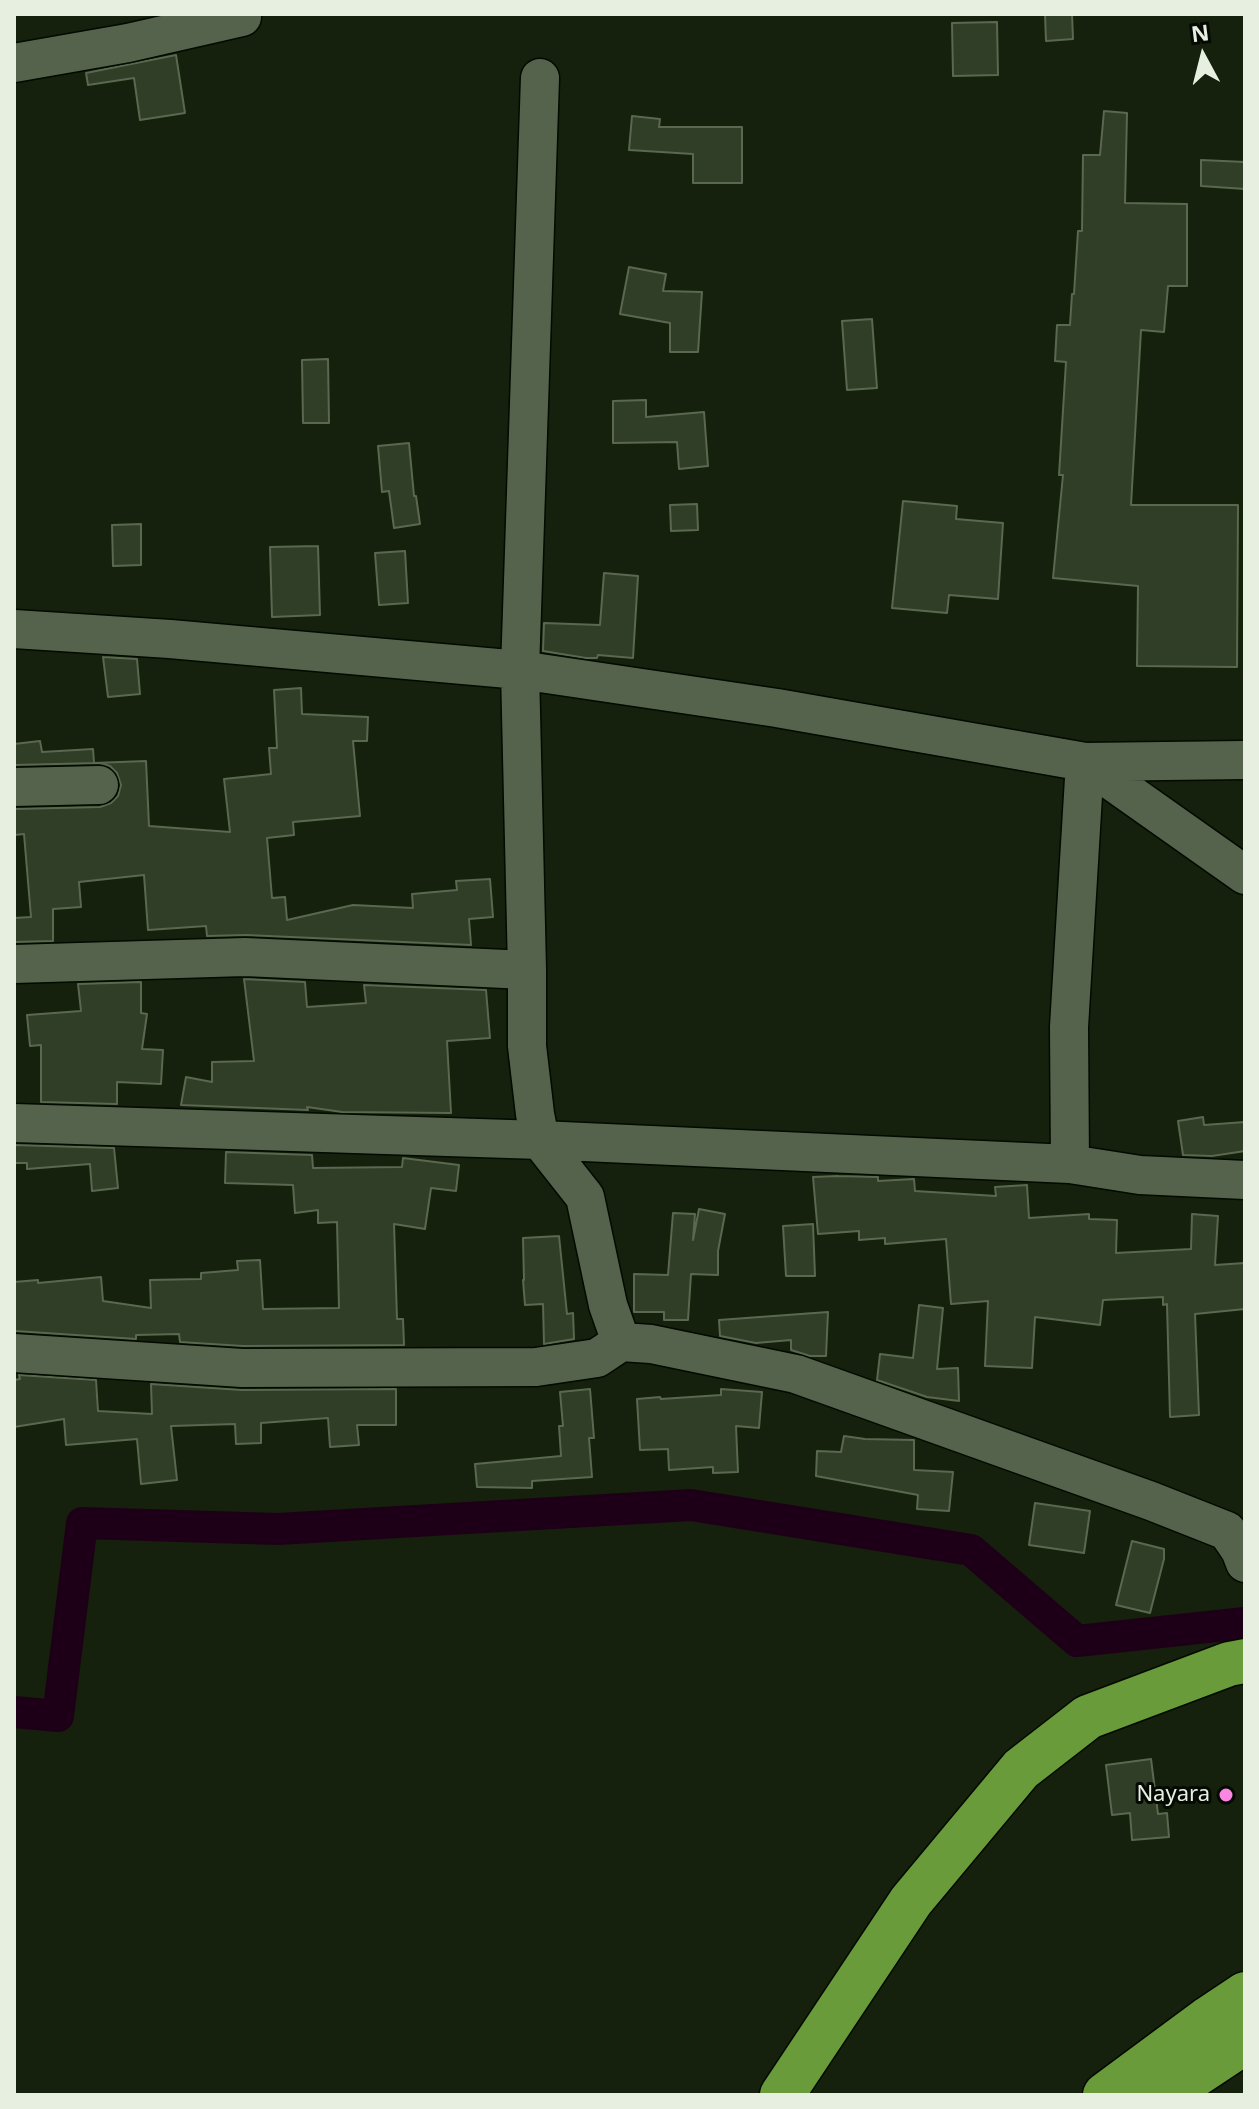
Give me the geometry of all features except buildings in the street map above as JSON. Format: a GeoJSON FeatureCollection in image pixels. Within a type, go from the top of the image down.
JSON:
{"type":"FeatureCollection","features":[{"type":"Feature","properties":{"kind":"highway"},"geometry":{"type":"LineString","coordinates":[[782,2095],[911,1901],[1021,1769],[1088,1717],[1229,1664],[1245,1661]]}},
{"type":"Feature","properties":{"kind":"highway"},"geometry":{"type":"LineString","coordinates":[[1105,2095],[1245,1994]]}},
{"type":"Feature","properties":{"kind":"highway"},"geometry":{"type":"LineString","coordinates":[[1165,2095],[1245,2042]]}},
{"type":"Feature","properties":{"kind":"street"},"geometry":{"type":"LineString","coordinates":[[14,63],[128,43],[242,17]]}},
{"type":"Feature","properties":{"kind":"street"},"geometry":{"type":"LineString","coordinates":[[540,78],[520,670],[527,1046],[540,1140],[585,1197],[608,1305],[621,1342]]}},
{"type":"Feature","properties":{"kind":"street"},"geometry":{"type":"LineString","coordinates":[[14,629],[170,639],[520,670],[777,708],[1085,762],[1245,760]]}},
{"type":"Feature","properties":{"kind":"street"},"geometry":{"type":"LineString","coordinates":[[1085,762],[1240,860]]}},
{"type":"Feature","properties":{"kind":"street"},"geometry":{"type":"LineString","coordinates":[[1070,1164],[1069,1027],[1085,762]]}},
{"type":"Feature","properties":{"kind":"street"},"geometry":{"type":"LineString","coordinates":[[14,787],[99,785]]}},
{"type":"Feature","properties":{"kind":"street"},"geometry":{"type":"LineString","coordinates":[[14,964],[245,957],[527,970]]}},
{"type":"Feature","properties":{"kind":"street"},"geometry":{"type":"LineString","coordinates":[[14,1123],[540,1140],[1070,1164],[1140,1175],[1245,1180]]}},
{"type":"Feature","properties":{"kind":"street"},"geometry":{"type":"LineString","coordinates":[[14,1353],[242,1368],[536,1367],[597,1358],[621,1342],[651,1344],[796,1374],[1151,1501],[1227,1531],[1245,1563]]}},
{"type":"Feature","properties":{"kind":"waterway"},"geometry":{"type":"LineString","coordinates":[[14,1712],[58,1716],[82,1523],[278,1529],[691,1505],[971,1550],[1077,1641],[1245,1623]]}},
{"type":"Feature","properties":{"kind":"place","name":"Nayara"},"geometry":{"type":"Point","coordinates":[1226,1795]}}]}
